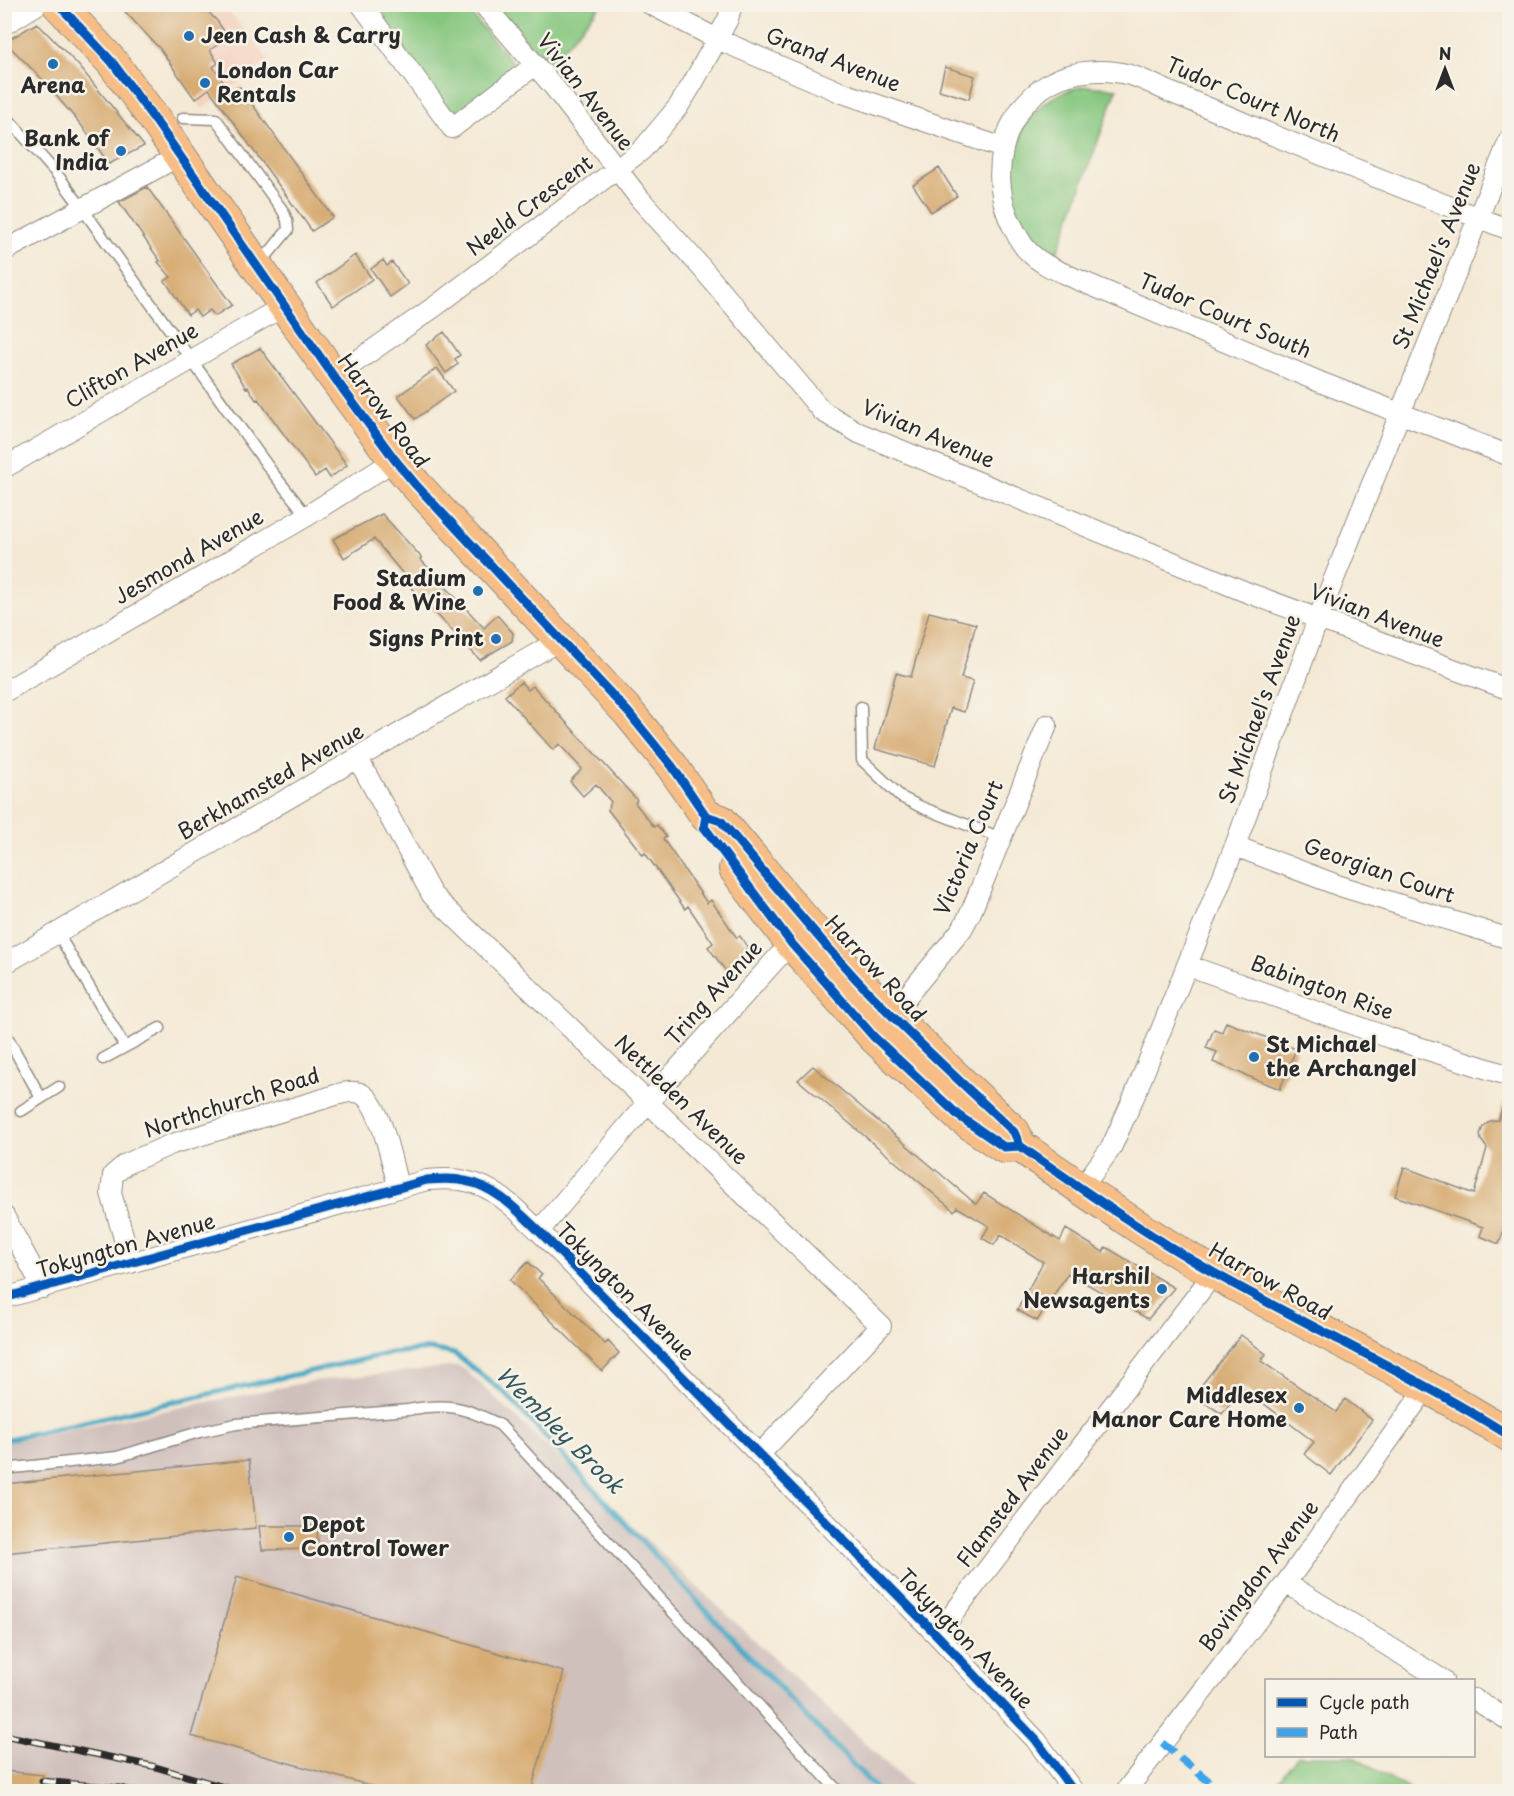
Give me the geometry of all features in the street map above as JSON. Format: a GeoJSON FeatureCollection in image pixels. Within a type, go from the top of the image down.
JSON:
{"type":"FeatureCollection","features":[{"type":"Feature","properties":{"kind":"main road","name":"Harrow Road"},"geometry":{"type":"LineString","coordinates":[[58,4],[112,62],[181,155],[284,306],[395,460],[628,712],[672,766],[706,816],[704,827],[883,1026],[959,1116],[1004,1147],[1020,1146],[1082,1189],[1214,1273],[1427,1387],[1509,1437]]}},
{"type":"Feature","properties":{"kind":"street"},"geometry":{"type":"LineString","coordinates":[[4,25],[38,4]]}},
{"type":"Feature","properties":{"kind":"street"},"geometry":{"type":"LineString","coordinates":[[362,4],[452,128],[536,65]]}},
{"type":"Feature","properties":{"kind":"street","name":"Vivian Avenue"},"geometry":{"type":"LineString","coordinates":[[483,4],[554,87],[617,171],[822,411],[859,432],[1246,592],[1509,690]]}},
{"type":"Feature","properties":{"kind":"street","name":"Grand Avenue"},"geometry":{"type":"LineString","coordinates":[[650,4],[717,39],[840,92],[1003,148]]}},
{"type":"Feature","properties":{"kind":"street","name":"Neeld Crescent"},"geometry":{"type":"LineString","coordinates":[[334,377],[437,304],[642,150],[678,107],[717,39],[732,4]]}},
{"type":"Feature","properties":{"kind":"street","name":"Tudor Court North"},"geometry":{"type":"LineString","coordinates":[[1003,148],[1015,118],[1033,96],[1050,83],[1070,75],[1097,71],[1130,75],[1509,230]]}},
{"type":"Feature","properties":{"kind":"street","name":"St Michael's Avenue"},"geometry":{"type":"LineString","coordinates":[[1082,1189],[1111,1148],[1187,965],[1235,846],[1318,619],[1509,138]]}},
{"type":"Feature","properties":{"kind":"street","name":"Tudor Court South"},"geometry":{"type":"LineString","coordinates":[[1003,148],[999,177],[1001,199],[1007,217],[1022,244],[1032,255],[1084,283],[1320,382],[1509,456]]}},
{"type":"Feature","properties":{"kind":"street"},"geometry":{"type":"LineString","coordinates":[[4,251],[181,155]]}},
{"type":"Feature","properties":{"kind":"street","name":"Clifton Avenue"},"geometry":{"type":"LineString","coordinates":[[4,468],[284,306]]}},
{"type":"Feature","properties":{"kind":"street","name":"Jesmond Avenue"},"geometry":{"type":"LineString","coordinates":[[4,692],[307,516],[395,460]]}},
{"type":"Feature","properties":{"kind":"street","name":"Berkhamsted Avenue"},"geometry":{"type":"LineString","coordinates":[[4,964],[560,640]]}},
{"type":"Feature","properties":{"kind":"street","name":"Victoria Court"},"geometry":{"type":"LineString","coordinates":[[883,1026],[962,929],[971,912],[1047,724]]}},
{"type":"Feature","properties":{"kind":"street","name":"Nettleden Avenue"},"geometry":{"type":"LineString","coordinates":[[358,759],[432,895],[881,1326],[760,1454]]}},
{"type":"Feature","properties":{"kind":"street","name":"Georgian Court"},"geometry":{"type":"LineString","coordinates":[[1235,846],[1340,886],[1509,939]]}},
{"type":"Feature","properties":{"kind":"street","name":"Tring Avenue"},"geometry":{"type":"LineString","coordinates":[[539,1231],[648,1102],[800,935]]}},
{"type":"Feature","properties":{"kind":"street","name":"Babington Rise"},"geometry":{"type":"LineString","coordinates":[[1187,965],[1390,1038],[1509,1076]]}},
{"type":"Feature","properties":{"kind":"street","name":"Northchurch Road"},"geometry":{"type":"LineString","coordinates":[[131,1263],[111,1193],[112,1175],[126,1164],[172,1144],[323,1099],[348,1092],[361,1094],[372,1104],[379,1120],[398,1186]]}},
{"type":"Feature","properties":{"kind":"street","name":"Tokyngton Avenue"},"geometry":{"type":"LineString","coordinates":[[4,1298],[427,1179],[467,1181],[484,1187],[508,1202],[539,1231],[937,1635],[1036,1740],[1074,1791]]}},
{"type":"Feature","properties":{"kind":"street"},"geometry":{"type":"LineString","coordinates":[[4,1216],[43,1288]]}},
{"type":"Feature","properties":{"kind":"street","name":"Flamsted Avenue"},"geometry":{"type":"LineString","coordinates":[[937,1635],[1214,1273]]}},
{"type":"Feature","properties":{"kind":"street","name":"Bovingdon Avenue"},"geometry":{"type":"LineString","coordinates":[[1125,1791],[1286,1583],[1427,1387]]}},
{"type":"Feature","properties":{"kind":"street"},"geometry":{"type":"LineString","coordinates":[[1286,1583],[1441,1679]]}},
{"type":"Feature","properties":{"kind":"street"},"geometry":{"type":"LineString","coordinates":[[1475,1700],[1509,1721]]}},
{"type":"Feature","properties":{"kind":"lane"},"geometry":{"type":"LineString","coordinates":[[4,114],[56,173],[272,472],[307,516]]}},
{"type":"Feature","properties":{"kind":"lane"},"geometry":{"type":"LineString","coordinates":[[183,118],[216,119],[283,211],[288,230],[257,267]]}},
{"type":"Feature","properties":{"kind":"lane"},"geometry":{"type":"LineString","coordinates":[[861,707],[862,760],[902,797],[921,807],[1001,838]]}},
{"type":"Feature","properties":{"kind":"lane"},"geometry":{"type":"LineString","coordinates":[[58,934],[125,1047]]}},
{"type":"Feature","properties":{"kind":"lane"},"geometry":{"type":"LineString","coordinates":[[103,1059],[160,1028]]}},
{"type":"Feature","properties":{"kind":"lane"},"geometry":{"type":"LineString","coordinates":[[4,1031],[41,1098]]}},
{"type":"Feature","properties":{"kind":"lane"},"geometry":{"type":"LineString","coordinates":[[21,1111],[60,1087]]}},
{"type":"Feature","properties":{"kind":"lane"},"geometry":{"type":"LineString","coordinates":[[4,1469],[117,1457],[200,1432],[236,1424],[408,1410],[434,1405],[464,1409],[500,1425],[839,1791]]}},
{"type":"Feature","properties":{"kind":"shaded area"},"geometry":{"type":"Polygon","coordinates":[[[119,5],[224,5],[269,60],[202,109],[160,49],[119,5]]]}},
{"type":"Feature","properties":{"kind":"shaded area"},"geometry":{"type":"Polygon","coordinates":[[[457,1366],[464,1369],[916,1791],[5,1792],[5,1442],[313,1381],[457,1366]]]}},
{"type":"Feature","properties":{"kind":"green space"},"geometry":{"type":"Polygon","coordinates":[[[368,5],[463,5],[520,71],[453,120],[368,5]]]}},
{"type":"Feature","properties":{"kind":"green space"},"geometry":{"type":"Polygon","coordinates":[[[494,5],[601,5],[548,66],[494,5]]]}},
{"type":"Feature","properties":{"kind":"green space"},"geometry":{"type":"Polygon","coordinates":[[[1087,86],[1117,89],[1057,253],[1035,239],[1025,227],[1014,206],[1010,183],[1010,161],[1017,139],[1028,120],[1043,104],[1063,92],[1087,86]]]}},
{"type":"Feature","properties":{"kind":"green space"},"geometry":{"type":"Polygon","coordinates":[[[1297,1757],[1354,1757],[1412,1791],[1269,1791],[1297,1757]]]}},
{"type":"Feature","properties":{"kind":"building"},"geometry":{"type":"Polygon","coordinates":[[[118,4],[201,4],[228,37],[210,50],[218,63],[213,67],[231,93],[240,87],[333,217],[312,231],[209,89],[195,99],[160,49],[118,4]]]}},
{"type":"Feature","properties":{"kind":"building"},"geometry":{"type":"Polygon","coordinates":[[[37,23],[79,66],[144,146],[109,164],[82,126],[41,78],[5,42],[37,23]]]}},
{"type":"Feature","properties":{"kind":"building"},"geometry":{"type":"Polygon","coordinates":[[[945,67],[975,76],[969,99],[939,90],[945,67]]]}},
{"type":"Feature","properties":{"kind":"building"},"geometry":{"type":"Polygon","coordinates":[[[939,168],[957,196],[931,212],[913,185],[939,168]]]}},
{"type":"Feature","properties":{"kind":"building"},"geometry":{"type":"Polygon","coordinates":[[[147,187],[232,305],[215,316],[210,310],[200,317],[195,310],[188,315],[165,281],[171,277],[158,262],[160,261],[119,202],[147,187]]]}},
{"type":"Feature","properties":{"kind":"building"},"geometry":{"type":"Polygon","coordinates":[[[355,255],[372,279],[333,306],[317,283],[355,255]]]}},
{"type":"Feature","properties":{"kind":"building"},"geometry":{"type":"Polygon","coordinates":[[[383,260],[387,266],[392,262],[408,284],[390,297],[371,269],[383,260]]]}},
{"type":"Feature","properties":{"kind":"building"},"geometry":{"type":"Polygon","coordinates":[[[444,332],[460,355],[455,359],[458,364],[446,373],[426,345],[444,332]]]}},
{"type":"Feature","properties":{"kind":"building"},"geometry":{"type":"Polygon","coordinates":[[[260,348],[347,465],[330,478],[325,470],[315,477],[258,399],[256,400],[248,387],[246,388],[231,364],[260,348]]]}},
{"type":"Feature","properties":{"kind":"building"},"geometry":{"type":"Polygon","coordinates":[[[437,368],[454,391],[415,419],[398,396],[437,368]]]}},
{"type":"Feature","properties":{"kind":"building"},"geometry":{"type":"Polygon","coordinates":[[[382,514],[484,628],[497,615],[513,633],[512,641],[480,660],[406,582],[408,580],[374,539],[344,558],[333,539],[382,514]]]}},
{"type":"Feature","properties":{"kind":"building"},"geometry":{"type":"Polygon","coordinates":[[[929,612],[976,624],[961,678],[973,681],[964,712],[951,708],[935,766],[875,749],[896,673],[911,677],[929,612]]]}},
{"type":"Feature","properties":{"kind":"building"},"geometry":{"type":"Polygon","coordinates":[[[521,682],[528,690],[533,686],[637,800],[635,803],[654,827],[657,825],[666,837],[663,839],[707,903],[711,900],[737,938],[740,936],[748,948],[744,950],[750,958],[728,974],[708,947],[713,943],[688,906],[685,909],[645,853],[643,855],[608,810],[611,802],[596,784],[583,796],[570,781],[582,769],[559,744],[553,750],[505,696],[521,682]]]}},
{"type":"Feature","properties":{"kind":"building","name":"St Michael the Archangel"},"geometry":{"type":"Polygon","coordinates":[[[1226,1022],[1296,1049],[1280,1089],[1213,1062],[1217,1052],[1206,1048],[1214,1029],[1222,1032],[1226,1022]]]}},
{"type":"Feature","properties":{"kind":"building"},"geometry":{"type":"Polygon","coordinates":[[[813,1066],[976,1204],[984,1193],[1060,1241],[1066,1229],[1103,1252],[1106,1247],[1174,1288],[1148,1319],[1068,1273],[1037,1321],[1017,1310],[1043,1262],[1001,1235],[994,1245],[982,1238],[989,1226],[957,1207],[954,1211],[798,1080],[813,1066]]]}},
{"type":"Feature","properties":{"kind":"building"},"geometry":{"type":"Polygon","coordinates":[[[1507,1094],[1509,1094],[1509,1215],[1499,1244],[1480,1236],[1483,1227],[1395,1196],[1404,1167],[1474,1194],[1487,1148],[1480,1134],[1483,1127],[1490,1121],[1498,1120],[1507,1094]]]}},
{"type":"Feature","properties":{"kind":"building"},"geometry":{"type":"Polygon","coordinates":[[[528,1262],[542,1275],[538,1278],[605,1344],[608,1341],[619,1353],[602,1371],[510,1280],[528,1262]]]}},
{"type":"Feature","properties":{"kind":"building","name":"Middlesex Manor Care Home"},"geometry":{"type":"Polygon","coordinates":[[[1241,1335],[1266,1354],[1261,1361],[1336,1412],[1345,1399],[1372,1420],[1331,1475],[1304,1454],[1314,1442],[1242,1387],[1222,1414],[1205,1403],[1209,1395],[1200,1387],[1241,1335]]]}},
{"type":"Feature","properties":{"kind":"building"},"geometry":{"type":"Polygon","coordinates":[[[249,1460],[256,1528],[4,1553],[4,1484],[249,1460]]]}},
{"type":"Feature","properties":{"kind":"building","name":"Depot Control Tower"},"geometry":{"type":"Polygon","coordinates":[[[259,1526],[317,1526],[318,1549],[262,1550],[259,1526]]]}},
{"type":"Feature","properties":{"kind":"building"},"geometry":{"type":"Polygon","coordinates":[[[237,1577],[564,1672],[531,1791],[390,1791],[191,1736],[237,1577]]]}},
{"type":"Feature","properties":{"kind":"building"},"geometry":{"type":"Polygon","coordinates":[[[4,1771],[43,1775],[42,1791],[4,1787],[4,1771]]]}},
{"type":"Feature","properties":{"kind":"waterway","name":"Wembley Brook"},"geometry":{"type":"LineString","coordinates":[[4,1440],[391,1353],[430,1349],[455,1354],[506,1394],[712,1617],[879,1792]]}},
{"type":"Feature","properties":{"kind":"railway"},"geometry":{"type":"LineString","coordinates":[[4,1735],[152,1766],[241,1792]]}},
{"type":"Feature","properties":{"kind":"railway"},"geometry":{"type":"LineString","coordinates":[[42,1781],[119,1788],[136,1792]]}},
{"type":"Feature","properties":{"kind":"marked path"},"geometry":{"type":"LineString","coordinates":[[1162,1743],[1222,1792]]}},
{"type":"Feature","properties":{"kind":"cycle path"},"geometry":{"type":"LineString","coordinates":[[58,4],[112,62],[334,377],[416,485],[628,712],[672,766],[706,816],[721,821],[857,980],[1014,1132],[1020,1146],[1116,1212],[1189,1258],[1437,1393],[1510,1436]]}},
{"type":"Feature","properties":{"kind":"cycle path"},"geometry":{"type":"LineString","coordinates":[[706,816],[704,827],[792,944],[874,1037],[959,1116],[1004,1147],[1020,1146]]}},
{"type":"Feature","properties":{"kind":"cycle path"},"geometry":{"type":"LineString","coordinates":[[4,1298],[427,1180],[460,1180],[486,1188],[523,1215],[937,1635],[1036,1740],[1074,1792]]}},
{"type":"Feature","properties":{"kind":"place","name":"Jeen Cash & Carry"},"geometry":{"type":"Point","coordinates":[189,36]}},
{"type":"Feature","properties":{"kind":"place","name":"Arena"},"geometry":{"type":"Point","coordinates":[53,64]}},
{"type":"Feature","properties":{"kind":"place","name":"London Car Rentals"},"geometry":{"type":"Point","coordinates":[205,83]}},
{"type":"Feature","properties":{"kind":"place","name":"Bank of India"},"geometry":{"type":"Point","coordinates":[121,151]}},
{"type":"Feature","properties":{"kind":"place","name":"Stadium Food & Wine"},"geometry":{"type":"Point","coordinates":[478,591]}},
{"type":"Feature","properties":{"kind":"place","name":"Signs Print"},"geometry":{"type":"Point","coordinates":[496,639]}},
{"type":"Feature","properties":{"kind":"place","name":"St Michael the Archangel"},"geometry":{"type":"Point","coordinates":[1254,1057]}},
{"type":"Feature","properties":{"kind":"place","name":"Harshil Newsagents"},"geometry":{"type":"Point","coordinates":[1162,1289]}},
{"type":"Feature","properties":{"kind":"place","name":"Middlesex Manor Care Home"},"geometry":{"type":"Point","coordinates":[1299,1408]}},
{"type":"Feature","properties":{"kind":"place","name":"Depot Control Tower"},"geometry":{"type":"Point","coordinates":[289,1537]}}]}
